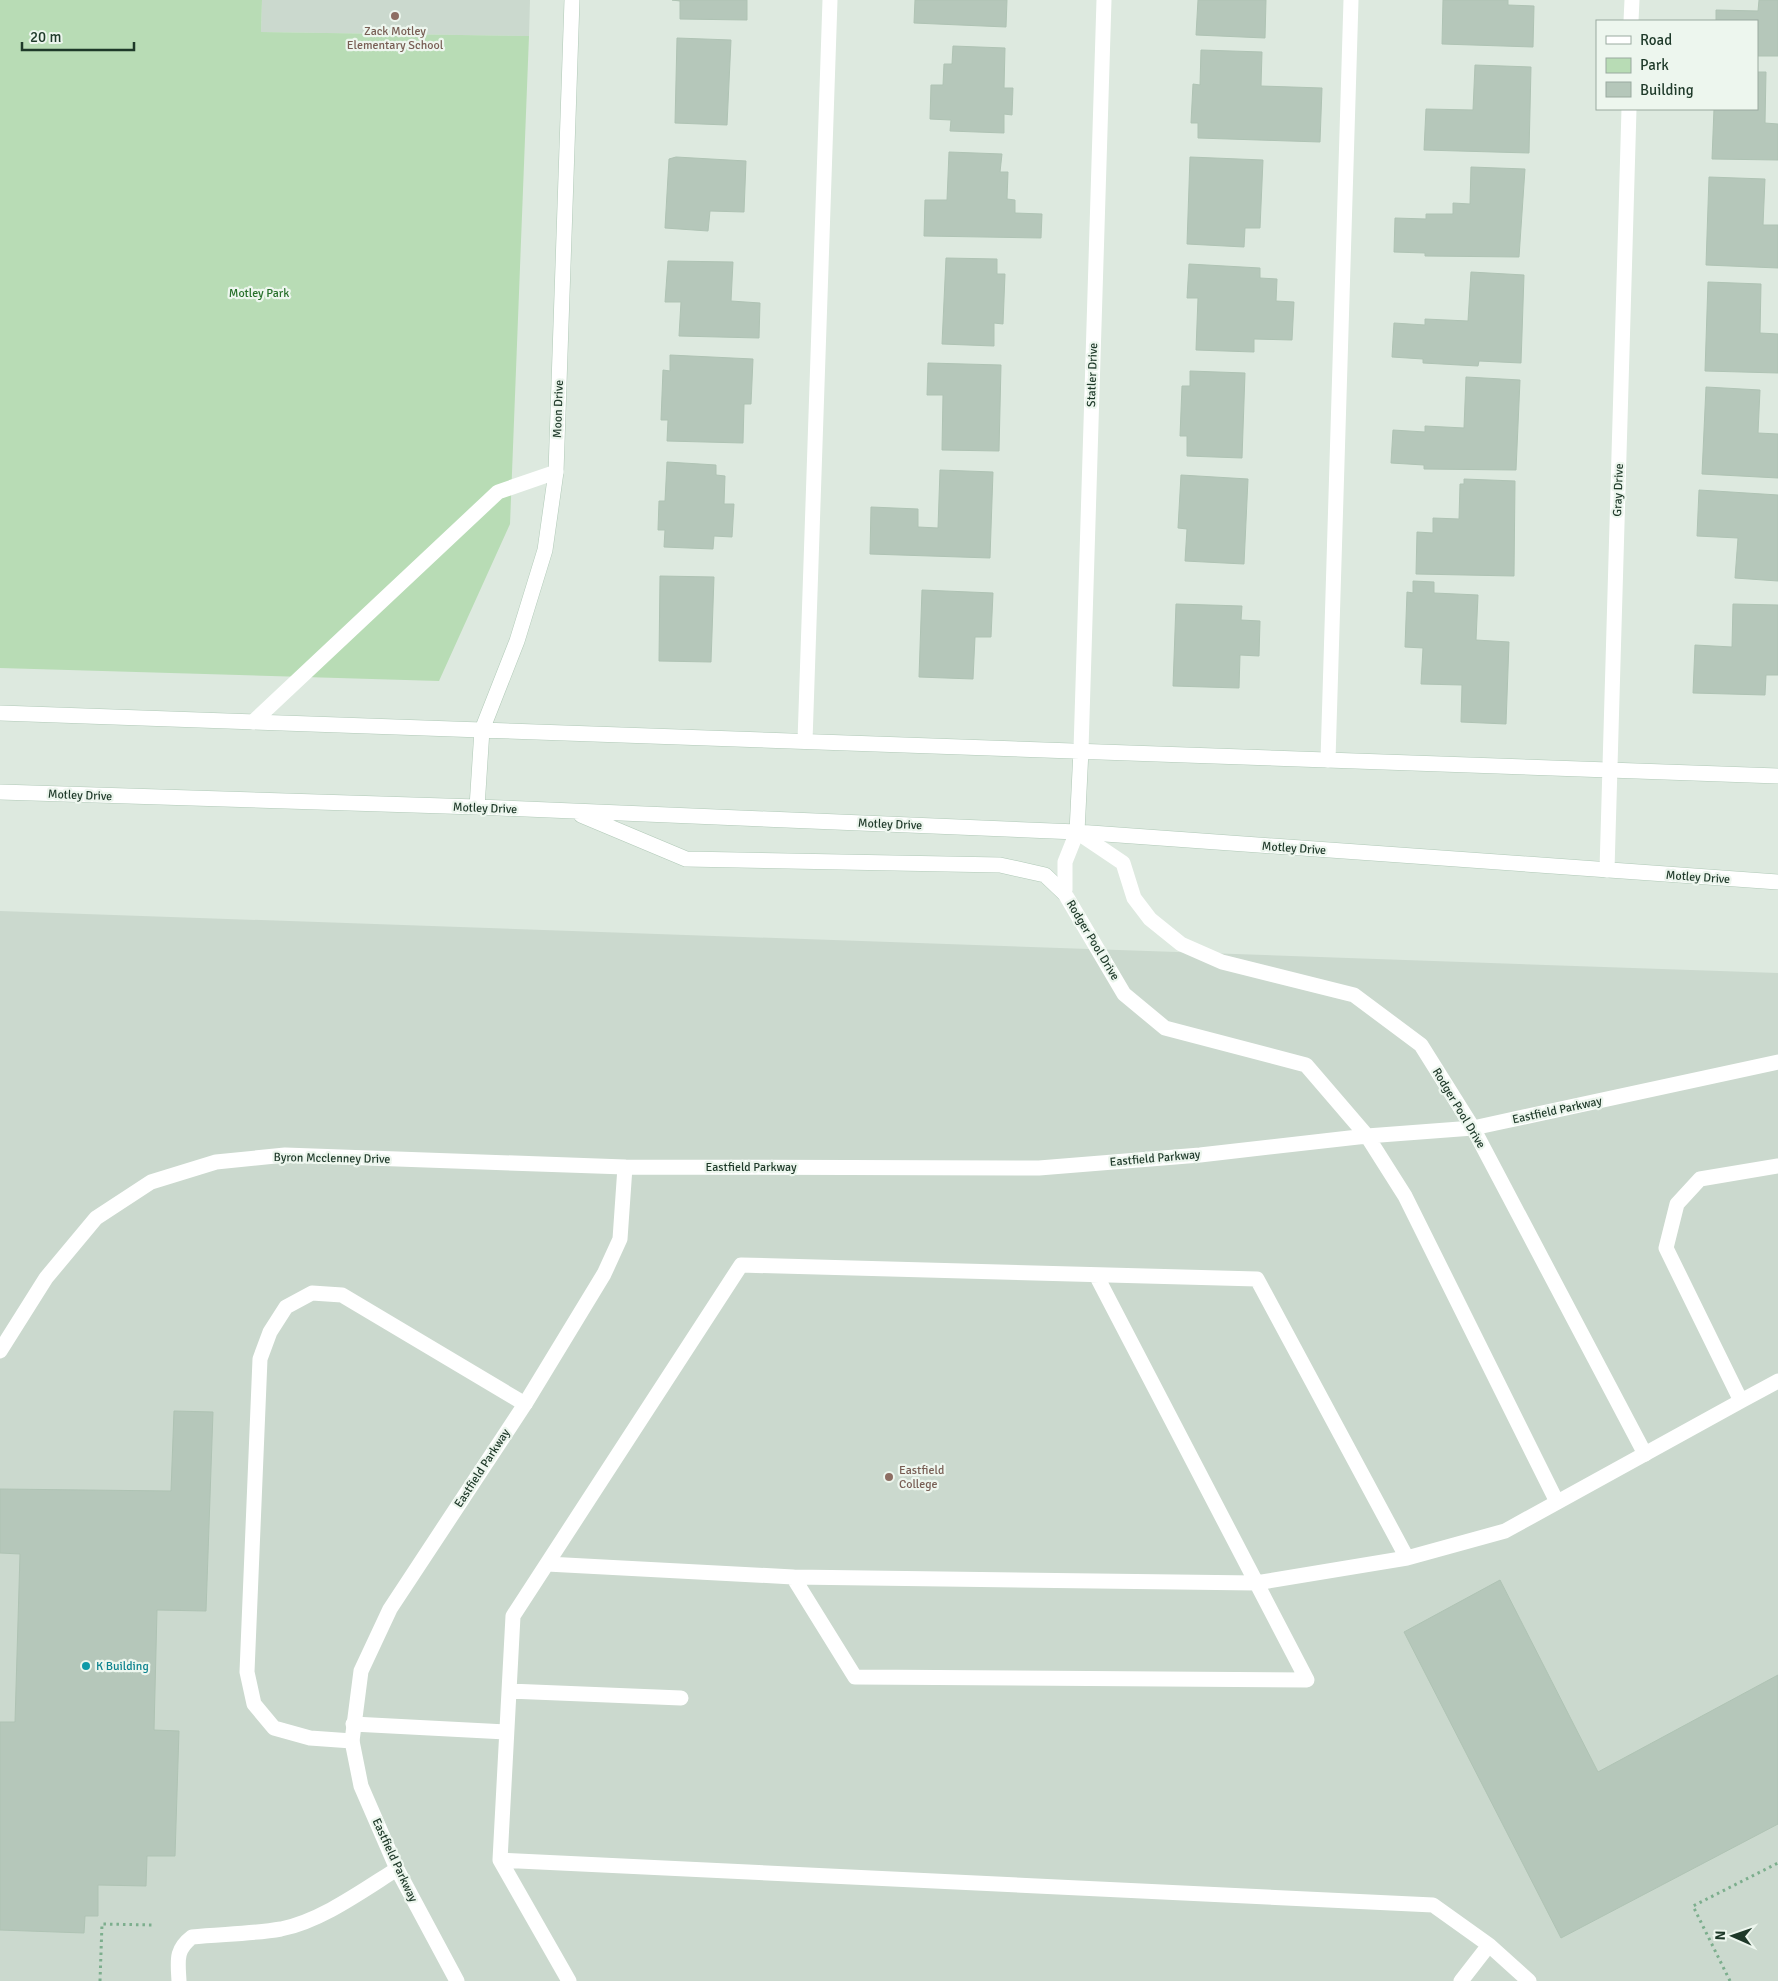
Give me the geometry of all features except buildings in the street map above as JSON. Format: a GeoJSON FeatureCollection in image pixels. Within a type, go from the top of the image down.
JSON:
{"type":"FeatureCollection","features":[{"type":"Feature","properties":{"kind":"street","name":"Moon Drive"},"geometry":{"type":"LineString","coordinates":[[477,807],[482,730],[517,641],[545,550],[556,472],[572,0]]}},
{"type":"Feature","properties":{"kind":"street"},"geometry":{"type":"LineString","coordinates":[[805,741],[830,0]]}},
{"type":"Feature","properties":{"kind":"street","name":"Statler Drive"},"geometry":{"type":"LineString","coordinates":[[1077,832],[1104,0]]}},
{"type":"Feature","properties":{"kind":"street"},"geometry":{"type":"LineString","coordinates":[[1328,760],[1351,0]]}},
{"type":"Feature","properties":{"kind":"street"},"geometry":{"type":"LineString","coordinates":[[1631,20],[1632,0]]}},
{"type":"Feature","properties":{"kind":"street","name":"Gray Drive"},"geometry":{"type":"LineString","coordinates":[[1607,870],[1629,110]]}},
{"type":"Feature","properties":{"kind":"street"},"geometry":{"type":"LineString","coordinates":[[253,722],[498,492],[556,472]]}},
{"type":"Feature","properties":{"kind":"street"},"geometry":{"type":"LineString","coordinates":[[0,713],[1778,776]]}},
{"type":"Feature","properties":{"kind":"street","name":"Motley Drive"},"geometry":{"type":"LineString","coordinates":[[0,792],[477,807],[1077,832],[1778,882]]}},
{"type":"Feature","properties":{"kind":"street"},"geometry":{"type":"LineString","coordinates":[[573,812],[686,859],[1000,865],[1045,875],[1065,894]]}},
{"type":"Feature","properties":{"kind":"street","name":"Rodger Pool Drive"},"geometry":{"type":"LineString","coordinates":[[1557,1502],[1405,1196],[1367,1136],[1306,1065],[1165,1028],[1124,994],[1065,894],[1065,862],[1077,832],[1123,863],[1134,898],[1150,920],[1181,944],[1222,962],[1354,995],[1421,1045],[1473,1128],[1645,1454]]}},
{"type":"Feature","properties":{"kind":"street","name":"Eastfield Parkway"},"geometry":{"type":"LineString","coordinates":[[457,1981],[397,1869],[361,1786],[352,1741],[361,1672],[390,1609],[525,1404],[604,1274],[620,1238],[625,1167],[1039,1168],[1200,1154],[1367,1136],[1473,1128],[1778,1062]]}},
{"type":"Feature","properties":{"kind":"street","name":"Byron Mcclenney Drive"},"geometry":{"type":"LineString","coordinates":[[0,1351],[46,1278],[96,1218],[151,1182],[216,1162],[285,1154],[625,1167]]}},
{"type":"Feature","properties":{"kind":"street"},"geometry":{"type":"LineString","coordinates":[[1741,1401],[1666,1248],[1677,1204],[1700,1179],[1778,1166]]}},
{"type":"Feature","properties":{"kind":"street"},"geometry":{"type":"LineString","coordinates":[[570,1981],[500,1860],[513,1616],[740,1265],[1256,1279],[1407,1558]]}},
{"type":"Feature","properties":{"kind":"street"},"geometry":{"type":"LineString","coordinates":[[793,1577],[855,1677],[1307,1680],[1096,1275]]}},
{"type":"Feature","properties":{"kind":"street"},"geometry":{"type":"LineString","coordinates":[[352,1741],[310,1738],[274,1728],[254,1704],[247,1672],[260,1359],[270,1332],[286,1307],[312,1293],[342,1295],[525,1404]]}},
{"type":"Feature","properties":{"kind":"street"},"geometry":{"type":"LineString","coordinates":[[547,1564],[793,1577],[1256,1583],[1407,1558],[1505,1531],[1778,1381]]}},
{"type":"Feature","properties":{"kind":"street"},"geometry":{"type":"LineString","coordinates":[[509,1691],[681,1698]]}},
{"type":"Feature","properties":{"kind":"street"},"geometry":{"type":"LineString","coordinates":[[353,1724],[506,1732]]}},
{"type":"Feature","properties":{"kind":"street"},"geometry":{"type":"LineString","coordinates":[[500,1860],[1433,1905],[1489,1945],[1528,1981]]}},
{"type":"Feature","properties":{"kind":"street"},"geometry":{"type":"LineString","coordinates":[[179,1981],[178,1956],[184,1943],[192,1937],[281,1929],[301,1922],[355,1896],[397,1869]]}},
{"type":"Feature","properties":{"kind":"street"},"geometry":{"type":"LineString","coordinates":[[1461,1981],[1489,1945]]}},
{"type":"Feature","properties":{"kind":"path"},"geometry":{"type":"LineString","coordinates":[[1730,1981],[1693,1906],[1778,1863]]}},
{"type":"Feature","properties":{"kind":"path"},"geometry":{"type":"LineString","coordinates":[[100,1981],[102,1924],[152,1925]]}},
{"type":"Feature","properties":{"kind":"shaded area","name":"Zack Motley Elementary School"},"geometry":{"type":"Polygon","coordinates":[[[262,0],[530,0],[529,36],[261,32],[262,0]]]}},
{"type":"Feature","properties":{"kind":"shaded area","name":"Eastfield College"},"geometry":{"type":"Polygon","coordinates":[[[0,911],[1778,973],[1778,1981],[0,1981],[0,911]]]}},
{"type":"Feature","properties":{"kind":"green space","name":"Motley Park"},"geometry":{"type":"Polygon","coordinates":[[[0,0],[262,0],[261,32],[529,36],[510,524],[439,681],[0,668],[0,0]]]}},
{"type":"Feature","properties":{"kind":"place","name":"Zack Motley Elementary School"},"geometry":{"type":"Point","coordinates":[395,16]}},
{"type":"Feature","properties":{"kind":"place","name":"Eastfield College"},"geometry":{"type":"Point","coordinates":[889,1477]}},
{"type":"Feature","properties":{"kind":"place","name":"K Building"},"geometry":{"type":"Point","coordinates":[86,1666]}}]}
